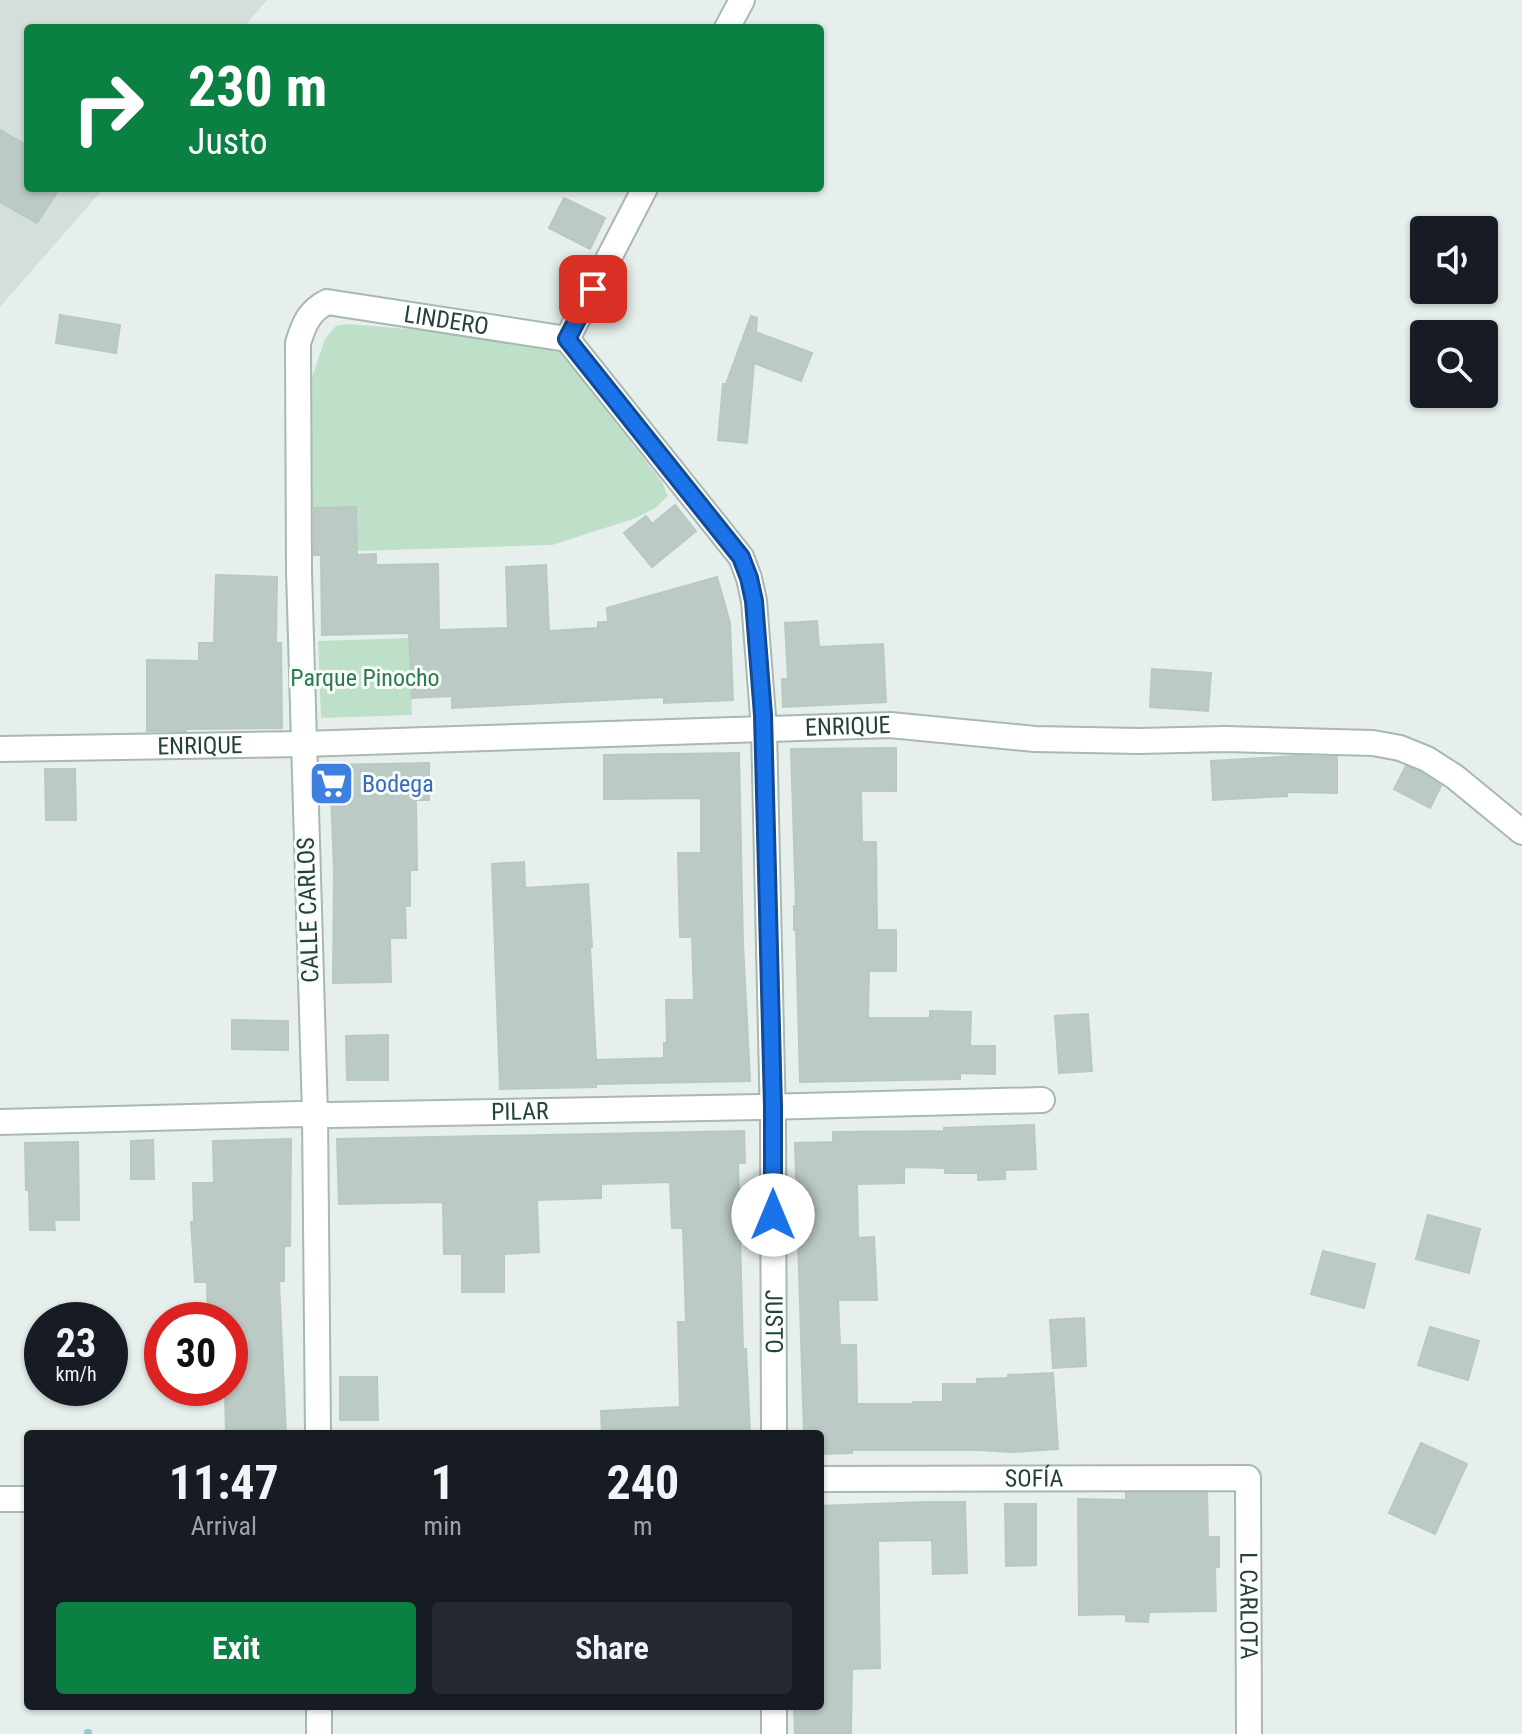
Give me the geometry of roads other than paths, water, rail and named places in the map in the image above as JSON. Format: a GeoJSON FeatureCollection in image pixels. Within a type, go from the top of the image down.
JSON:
{"type":"FeatureCollection","features":[{"type":"Feature","properties":{"kind":"street"},"geometry":{"type":"LineString","coordinates":[[729,24],[742,0]]}},
{"type":"Feature","properties":{"kind":"street"},"geometry":{"type":"LineString","coordinates":[[567,339],[643,192]]}},
{"type":"Feature","properties":{"kind":"street","name":"LINDERO"},"geometry":{"type":"LineString","coordinates":[[327,302],[567,339]]}},
{"type":"Feature","properties":{"kind":"street","name":"CALLE CARLOS"},"geometry":{"type":"LineString","coordinates":[[318,1430],[315,1114],[299,555],[298,343],[307,317],[316,307],[327,302]]}},
{"type":"Feature","properties":{"kind":"street","name":"JUSTO"},"geometry":{"type":"LineString","coordinates":[[567,339],[741,557],[754,601],[764,729],[773,1107],[774,1430]]}},
{"type":"Feature","properties":{"kind":"street","name":"ENRIQUE"},"geometry":{"type":"LineString","coordinates":[[0,749],[303,744],[890,725],[1035,739],[1373,743],[1400,748],[1427,759],[1455,777],[1522,832]]}},
{"type":"Feature","properties":{"kind":"street","name":"PILAR"},"geometry":{"type":"LineString","coordinates":[[0,1122],[1042,1100]]}},
{"type":"Feature","properties":{"kind":"street","name":"SOFÍA"},"geometry":{"type":"LineString","coordinates":[[824,1479],[1248,1478]]}},
{"type":"Feature","properties":{"kind":"street","name":"L CARLOTA"},"geometry":{"type":"LineString","coordinates":[[1248,1478],[1249,1734]]}},
{"type":"Feature","properties":{"kind":"street"},"geometry":{"type":"LineString","coordinates":[[0,1499],[24,1499]]}},
{"type":"Feature","properties":{"kind":"street"},"geometry":{"type":"LineString","coordinates":[[319,1710],[319,1734]]}},
{"type":"Feature","properties":{"kind":"street"},"geometry":{"type":"LineString","coordinates":[[774,1710],[774,1734]]}},
{"type":"Feature","properties":{"kind":"place","name":"Bodega"},"geometry":{"type":"Point","coordinates":[331,784]}},
{"type":"Feature","properties":{"kind":"park label","name":"Parque Pinocho"},"geometry":{"type":"Point","coordinates":[365,678]}}]}
